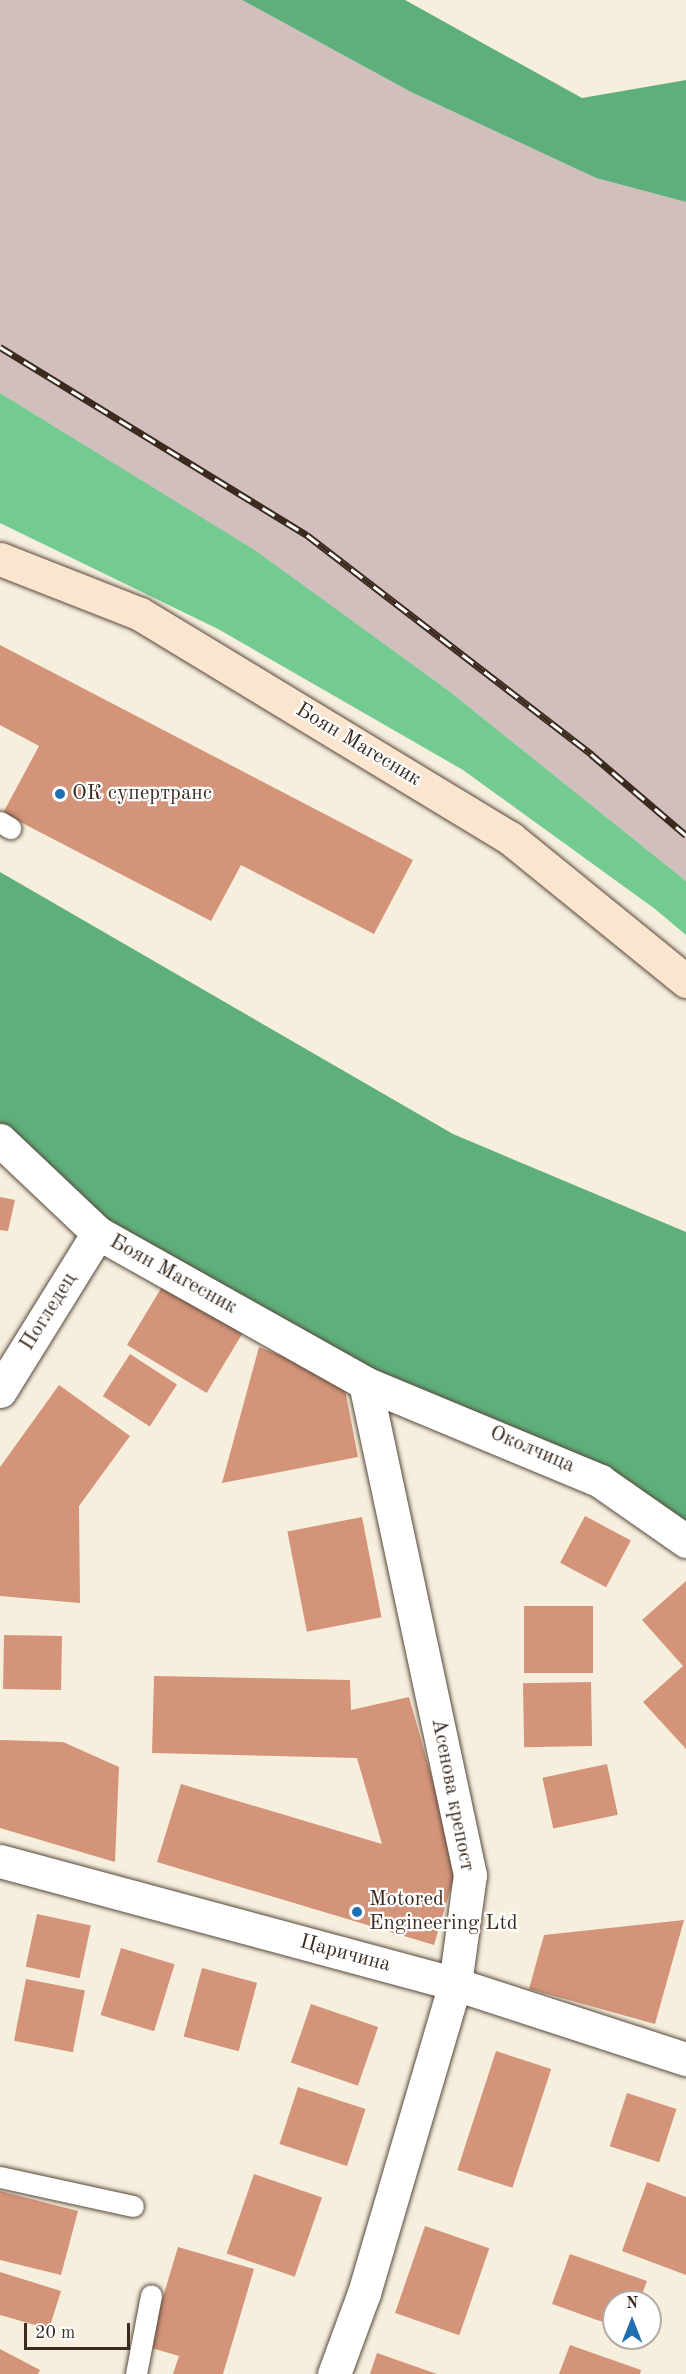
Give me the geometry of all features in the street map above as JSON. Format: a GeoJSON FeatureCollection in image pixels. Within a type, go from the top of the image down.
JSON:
{"type":"FeatureCollection","features":[{"type":"Feature","properties":{"kind":"street","name":"Боян Магесник"},"geometry":{"type":"LineString","coordinates":[[0,559],[141,614],[510,838],[686,981]]}},
{"type":"Feature","properties":{"kind":"street","name":"Боян Магесник"},"geometry":{"type":"LineString","coordinates":[[0,1140],[98,1233],[365,1383]]}},
{"type":"Feature","properties":{"kind":"street"},"geometry":{"type":"LineString","coordinates":[[0,1168],[37,1176]]}},
{"type":"Feature","properties":{"kind":"street","name":"Погледец"},"geometry":{"type":"LineString","coordinates":[[0,1390],[98,1233]]}},
{"type":"Feature","properties":{"kind":"street","name":"Околчица"},"geometry":{"type":"LineString","coordinates":[[365,1383],[564,1463],[641,1507],[686,1541]]}},
{"type":"Feature","properties":{"kind":"street","name":"Асенова крепост"},"geometry":{"type":"LineString","coordinates":[[334,2374],[364,2293],[455,1984],[470,1875],[365,1383]]}},
{"type":"Feature","properties":{"kind":"street","name":"Царичина"},"geometry":{"type":"LineString","coordinates":[[0,1861],[455,1984],[686,2059]]}},
{"type":"Feature","properties":{"kind":"lane"},"geometry":{"type":"LineString","coordinates":[[0,2177],[133,2206]]}},
{"type":"Feature","properties":{"kind":"lane"},"geometry":{"type":"LineString","coordinates":[[136,2374],[151,2295]]}},
{"type":"Feature","properties":{"kind":"shaded area"},"geometry":{"type":"Polygon","coordinates":[[[0,0],[242,0],[411,92],[596,178],[686,202],[686,881],[449,691],[256,552],[0,393],[0,0]]]}},
{"type":"Feature","properties":{"kind":"green space"},"geometry":{"type":"Polygon","coordinates":[[[242,0],[405,0],[582,98],[686,80],[686,202],[596,178],[411,92],[242,0]]]}},
{"type":"Feature","properties":{"kind":"green space"},"geometry":{"type":"Polygon","coordinates":[[[0,393],[256,551],[449,691],[686,881],[686,935],[655,909],[463,770],[218,629],[0,523],[0,393]]]}},
{"type":"Feature","properties":{"kind":"green space"},"geometry":{"type":"Polygon","coordinates":[[[0,872],[453,1134],[686,1232],[686,1541],[98,1233],[0,1139],[0,872]]]}},
{"type":"Feature","properties":{"kind":"building"},"geometry":{"type":"Polygon","coordinates":[[[0,645],[413,860],[374,934],[241,865],[211,921],[3,813],[39,746],[0,725],[0,645]]]}},
{"type":"Feature","properties":{"kind":"building"},"geometry":{"type":"Polygon","coordinates":[[[0,1197],[15,1200],[8,1231],[0,1230],[0,1197]]]}},
{"type":"Feature","properties":{"kind":"building"},"geometry":{"type":"Polygon","coordinates":[[[163,1285],[243,1333],[207,1393],[127,1345],[163,1285]]]}},
{"type":"Feature","properties":{"kind":"building"},"geometry":{"type":"Polygon","coordinates":[[[259,1347],[343,1379],[358,1457],[222,1483],[259,1347]]]}},
{"type":"Feature","properties":{"kind":"building"},"geometry":{"type":"Polygon","coordinates":[[[130,1354],[177,1384],[150,1426],[103,1396],[130,1354]]]}},
{"type":"Feature","properties":{"kind":"building"},"geometry":{"type":"Polygon","coordinates":[[[59,1385],[130,1436],[79,1506],[80,1603],[0,1596],[0,1467],[59,1385]]]}},
{"type":"Feature","properties":{"kind":"building"},"geometry":{"type":"Polygon","coordinates":[[[585,1516],[631,1540],[606,1587],[560,1563],[585,1516]]]}},
{"type":"Feature","properties":{"kind":"building"},"geometry":{"type":"Polygon","coordinates":[[[362,1517],[381,1617],[307,1632],[287,1532],[362,1517]]]}},
{"type":"Feature","properties":{"kind":"building"},"geometry":{"type":"Polygon","coordinates":[[[686,1581],[686,1749],[643,1702],[683,1666],[642,1620],[686,1581]]]}},
{"type":"Feature","properties":{"kind":"building"},"geometry":{"type":"Polygon","coordinates":[[[524,1606],[593,1606],[593,1673],[524,1673],[524,1606]]]}},
{"type":"Feature","properties":{"kind":"building"},"geometry":{"type":"Polygon","coordinates":[[[4,1635],[62,1636],[61,1690],[3,1689],[4,1635]]]}},
{"type":"Feature","properties":{"kind":"building"},"geometry":{"type":"Polygon","coordinates":[[[154,1676],[350,1680],[351,1710],[409,1697],[457,1867],[434,1945],[157,1862],[181,1784],[382,1844],[357,1758],[152,1753],[154,1676]]]}},
{"type":"Feature","properties":{"kind":"building"},"geometry":{"type":"Polygon","coordinates":[[[591,1682],[592,1746],[524,1747],[523,1683],[591,1682]]]}},
{"type":"Feature","properties":{"kind":"building"},"geometry":{"type":"Polygon","coordinates":[[[0,1740],[63,1742],[119,1767],[115,1862],[0,1828],[0,1740]]]}},
{"type":"Feature","properties":{"kind":"building"},"geometry":{"type":"Polygon","coordinates":[[[607,1764],[618,1815],[553,1829],[542,1778],[607,1764]]]}},
{"type":"Feature","properties":{"kind":"building"},"geometry":{"type":"Polygon","coordinates":[[[37,1914],[91,1925],[80,1978],[26,1967],[37,1914]]]}},
{"type":"Feature","properties":{"kind":"building"},"geometry":{"type":"Polygon","coordinates":[[[684,1920],[655,2024],[529,1989],[544,1935],[684,1920]]]}},
{"type":"Feature","properties":{"kind":"building"},"geometry":{"type":"Polygon","coordinates":[[[121,1948],[175,1964],[154,2031],[101,2015],[121,1948]]]}},
{"type":"Feature","properties":{"kind":"building"},"geometry":{"type":"Polygon","coordinates":[[[202,1968],[257,1983],[239,2051],[184,2037],[202,1968]]]}},
{"type":"Feature","properties":{"kind":"building"},"geometry":{"type":"Polygon","coordinates":[[[26,1979],[85,1990],[73,2052],[14,2041],[26,1979]]]}},
{"type":"Feature","properties":{"kind":"building"},"geometry":{"type":"Polygon","coordinates":[[[311,2004],[378,2027],[358,2086],[291,2063],[311,2004]]]}},
{"type":"Feature","properties":{"kind":"building"},"geometry":{"type":"Polygon","coordinates":[[[496,2051],[551,2069],[513,2188],[457,2170],[496,2051]]]}},
{"type":"Feature","properties":{"kind":"building"},"geometry":{"type":"Polygon","coordinates":[[[298,2087],[366,2109],[347,2166],[279,2144],[298,2087]]]}},
{"type":"Feature","properties":{"kind":"building"},"geometry":{"type":"Polygon","coordinates":[[[627,2093],[676,2109],[659,2162],[610,2146],[627,2093]]]}},
{"type":"Feature","properties":{"kind":"building"},"geometry":{"type":"Polygon","coordinates":[[[254,2174],[322,2197],[295,2277],[227,2253],[254,2174]]]}},
{"type":"Feature","properties":{"kind":"building"},"geometry":{"type":"Polygon","coordinates":[[[647,2182],[686,2197],[686,2275],[622,2251],[647,2182]]]}},
{"type":"Feature","properties":{"kind":"building"},"geometry":{"type":"Polygon","coordinates":[[[0,2191],[78,2211],[61,2275],[0,2260],[0,2191]]]}},
{"type":"Feature","properties":{"kind":"building"},"geometry":{"type":"Polygon","coordinates":[[[425,2226],[489,2248],[459,2335],[395,2313],[425,2226]]]}},
{"type":"Feature","properties":{"kind":"building"},"geometry":{"type":"Polygon","coordinates":[[[178,2247],[254,2269],[223,2374],[173,2374],[179,2356],[148,2347],[178,2247]]]}},
{"type":"Feature","properties":{"kind":"building"},"geometry":{"type":"Polygon","coordinates":[[[570,2254],[647,2281],[644,2290],[602,2290],[602,2322],[552,2304],[570,2254]]]}},
{"type":"Feature","properties":{"kind":"building"},"geometry":{"type":"Polygon","coordinates":[[[0,2272],[61,2291],[49,2329],[0,2315],[0,2272]]]}},
{"type":"Feature","properties":{"kind":"building"},"geometry":{"type":"Polygon","coordinates":[[[570,2345],[641,2370],[640,2374],[559,2374],[570,2345]]]}},
{"type":"Feature","properties":{"kind":"building"},"geometry":{"type":"Polygon","coordinates":[[[0,2349],[40,2370],[38,2374],[0,2374],[0,2349]]]}},
{"type":"Feature","properties":{"kind":"building"},"geometry":{"type":"Polygon","coordinates":[[[377,2353],[437,2374],[370,2374],[377,2353]]]}},
{"type":"Feature","properties":{"kind":"railway"},"geometry":{"type":"LineString","coordinates":[[0,347],[307,535],[591,754],[686,835]]}},
{"type":"Feature","properties":{"kind":"place","name":"ОК супертранс"},"geometry":{"type":"Point","coordinates":[60,794]}},
{"type":"Feature","properties":{"kind":"place","name":"Motored Engineering Ltd"},"geometry":{"type":"Point","coordinates":[357,1912]}}]}
